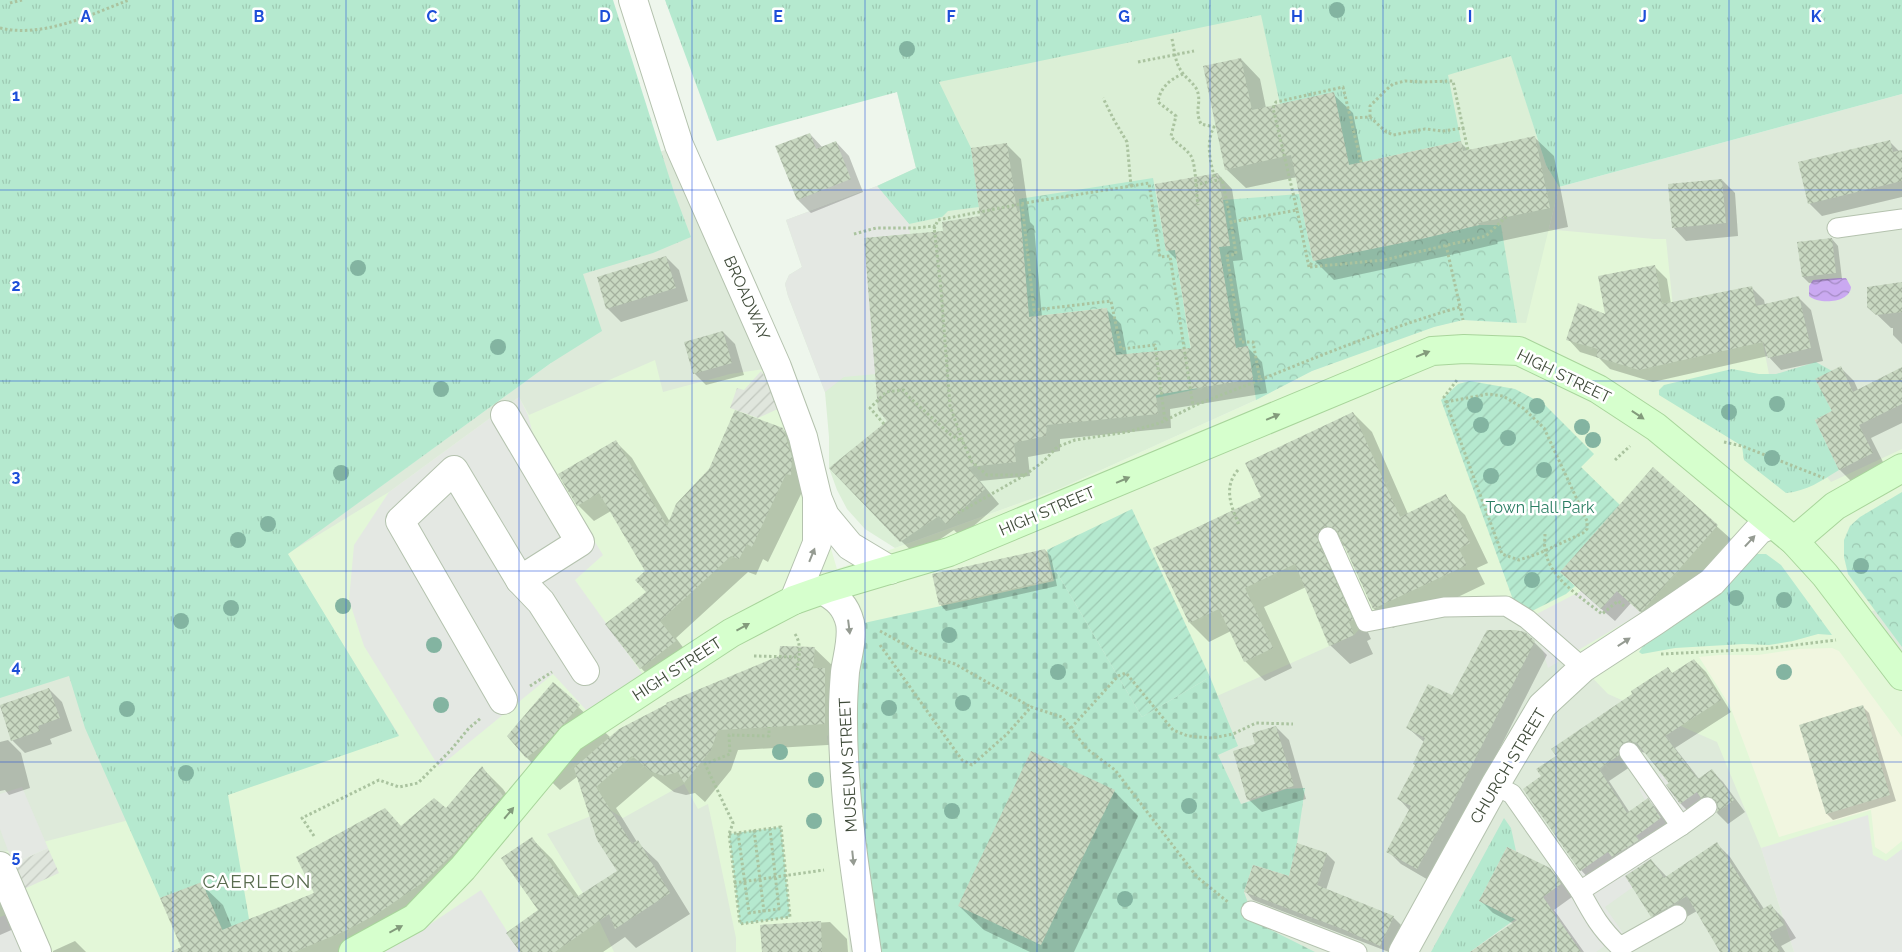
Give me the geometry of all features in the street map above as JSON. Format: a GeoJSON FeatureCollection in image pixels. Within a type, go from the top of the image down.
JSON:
{"type":"FeatureCollection","features":[{"type":"Feature","properties":{"kind":"main road","name":"HIGH STREET"},"geometry":{"type":"LineString","coordinates":[[353,952],[416,918],[463,868],[571,738],[731,633],[794,600],[949,552],[1432,351],[1464,349],[1519,351],[1598,389],[1656,428],[1794,541],[1825,575],[1902,676]]}},
{"type":"Feature","properties":{"kind":"main road"},"geometry":{"type":"LineString","coordinates":[[1794,541],[1835,506],[1902,468]]}},
{"type":"Feature","properties":{"kind":"street","name":"BROADWAY"},"geometry":{"type":"LineString","coordinates":[[634,0],[679,145],[777,366],[804,436],[816,496],[816,543],[794,600]]}},
{"type":"Feature","properties":{"kind":"street"},"geometry":{"type":"LineString","coordinates":[[504,416],[580,542],[520,580]]}},
{"type":"Feature","properties":{"kind":"street"},"geometry":{"type":"LineString","coordinates":[[503,700],[400,520],[454,470],[520,580],[541,602],[585,671]]}},
{"type":"Feature","properties":{"kind":"street"},"geometry":{"type":"LineString","coordinates":[[816,496],[825,516],[850,546],[890,570]]}},
{"type":"Feature","properties":{"kind":"street","name":"CHURCH STREET"},"geometry":{"type":"LineString","coordinates":[[1403,952],[1495,785],[1542,706],[1583,668],[1656,622],[1712,582],[1760,530],[1773,524]]}},
{"type":"Feature","properties":{"kind":"street","name":"MUSEUM STREET"},"geometry":{"type":"LineString","coordinates":[[822,590],[838,599],[847,615],[851,630],[845,673],[843,711],[847,795],[855,870],[867,952]]}},
{"type":"Feature","properties":{"kind":"street"},"geometry":{"type":"LineString","coordinates":[[0,866],[37,952]]}},
{"type":"Feature","properties":{"kind":"lane"},"geometry":{"type":"LineString","coordinates":[[1836,228],[1902,219]]}},
{"type":"Feature","properties":{"kind":"lane"},"geometry":{"type":"LineString","coordinates":[[1328,538],[1366,622],[1444,607],[1506,606],[1527,619],[1583,668]]}},
{"type":"Feature","properties":{"kind":"lane"},"geometry":{"type":"LineString","coordinates":[[1629,752],[1681,826]]}},
{"type":"Feature","properties":{"kind":"lane"},"geometry":{"type":"LineString","coordinates":[[1495,785],[1512,794],[1580,891],[1594,918],[1606,934],[1620,947],[1676,915]]}},
{"type":"Feature","properties":{"kind":"lane"},"geometry":{"type":"LineString","coordinates":[[1580,891],[1681,826],[1707,807]]}},
{"type":"Feature","properties":{"kind":"lane"},"geometry":{"type":"LineString","coordinates":[[1251,911],[1357,952]]}},
{"type":"Feature","properties":{"kind":"path"},"geometry":{"type":"LineString","coordinates":[[10,3],[22,0]]}},
{"type":"Feature","properties":{"kind":"path"},"geometry":{"type":"LineString","coordinates":[[0,28],[8,30],[37,29],[62,25],[129,0]]}},
{"type":"Feature","properties":{"kind":"path"},"geometry":{"type":"LineString","coordinates":[[1172,39],[1178,67],[1197,89],[1199,98],[1196,115],[1201,124],[1214,127],[1209,135],[1211,162],[1215,180]]}},
{"type":"Feature","properties":{"kind":"path"},"geometry":{"type":"LineString","coordinates":[[1138,62],[1194,50]]}},
{"type":"Feature","properties":{"kind":"path"},"geometry":{"type":"LineString","coordinates":[[1183,74],[1163,88],[1158,102],[1176,116],[1171,136],[1176,144],[1190,156],[1193,163],[1198,204]]}},
{"type":"Feature","properties":{"kind":"path"},"geometry":{"type":"LineString","coordinates":[[1370,117],[1370,106],[1376,98],[1394,84],[1405,81],[1453,81],[1468,150]]}},
{"type":"Feature","properties":{"kind":"path"},"geometry":{"type":"LineString","coordinates":[[1310,268],[1273,108],[1276,102],[1343,87],[1360,162]]}},
{"type":"Feature","properties":{"kind":"path"},"geometry":{"type":"LineString","coordinates":[[1103,98],[1127,142],[1131,186]]}},
{"type":"Feature","properties":{"kind":"path"},"geometry":{"type":"LineString","coordinates":[[1350,118],[1370,117],[1385,131],[1393,135],[1424,129],[1443,131],[1464,128]]}},
{"type":"Feature","properties":{"kind":"path"},"geometry":{"type":"LineString","coordinates":[[1195,185],[1222,179],[1236,254],[1227,256],[1241,342],[1253,342],[1260,380]]}},
{"type":"Feature","properties":{"kind":"path"},"geometry":{"type":"LineString","coordinates":[[1026,475],[987,475],[972,462],[950,406],[934,229],[938,220],[1149,183],[1160,257],[1170,256],[1193,406]]}},
{"type":"Feature","properties":{"kind":"path"},"geometry":{"type":"LineString","coordinates":[[1022,204],[1034,310],[1111,301],[1121,349],[1155,345],[1165,421]]}},
{"type":"Feature","properties":{"kind":"path"},"geometry":{"type":"LineString","coordinates":[[1231,222],[1297,210]]}},
{"type":"Feature","properties":{"kind":"path"},"geometry":{"type":"LineString","coordinates":[[1310,268],[1384,260],[1486,236],[1506,217]]}},
{"type":"Feature","properties":{"kind":"path"},"geometry":{"type":"LineString","coordinates":[[854,234],[876,228],[934,226],[934,229]]}},
{"type":"Feature","properties":{"kind":"path"},"geometry":{"type":"LineString","coordinates":[[1446,245],[1463,320],[1466,369],[1444,397],[1502,554],[1519,560],[1583,533],[1587,529],[1587,521],[1544,428],[1523,408],[1503,396],[1488,394],[1446,402]]}},
{"type":"Feature","properties":{"kind":"path"},"geometry":{"type":"LineString","coordinates":[[1310,268],[1313,261]]}},
{"type":"Feature","properties":{"kind":"path"},"geometry":{"type":"LineString","coordinates":[[958,513],[1026,475],[1057,448],[1075,440],[1127,432],[1165,421],[1193,406],[1352,342],[1424,317],[1460,307]]}},
{"type":"Feature","properties":{"kind":"path"},"geometry":{"type":"LineString","coordinates":[[884,424],[870,408],[886,392],[904,390],[951,435],[963,442]]}},
{"type":"Feature","properties":{"kind":"path"},"geometry":{"type":"LineString","coordinates":[[1724,442],[1742,446],[1826,478]]}},
{"type":"Feature","properties":{"kind":"path"},"geometry":{"type":"LineString","coordinates":[[1615,460],[1632,444]]}},
{"type":"Feature","properties":{"kind":"path"},"geometry":{"type":"LineString","coordinates":[[1238,470],[1232,478],[1228,492],[1233,512],[1239,525]]}},
{"type":"Feature","properties":{"kind":"path"},"geometry":{"type":"LineString","coordinates":[[1545,534],[1545,550],[1552,569],[1563,583],[1602,614],[1618,601],[1625,607]]}},
{"type":"Feature","properties":{"kind":"path"},"geometry":{"type":"LineString","coordinates":[[872,627],[920,653],[955,664],[1031,707],[1062,717],[1087,749],[1115,770],[1197,877],[1229,902],[1251,911]]}},
{"type":"Feature","properties":{"kind":"path"},"geometry":{"type":"LineString","coordinates":[[797,670],[799,657],[798,637]]}},
{"type":"Feature","properties":{"kind":"path"},"geometry":{"type":"LineString","coordinates":[[876,639],[962,760],[972,765],[1007,734],[1031,707]]}},
{"type":"Feature","properties":{"kind":"path"},"geometry":{"type":"LineString","coordinates":[[1657,656],[1666,653],[1763,649],[1841,639]]}},
{"type":"Feature","properties":{"kind":"path"},"geometry":{"type":"LineString","coordinates":[[754,656],[799,657]]}},
{"type":"Feature","properties":{"kind":"path"},"geometry":{"type":"LineString","coordinates":[[314,836],[302,818],[380,780],[399,787],[418,783],[450,751],[469,728],[503,700],[517,694],[558,668],[570,683],[585,671]]}},
{"type":"Feature","properties":{"kind":"path"},"geometry":{"type":"LineString","coordinates":[[1071,728],[1118,676],[1126,673],[1173,730],[1188,736],[1212,738],[1233,734],[1256,723],[1293,724]]}},
{"type":"Feature","properties":{"kind":"path"},"geometry":{"type":"LineString","coordinates":[[729,834],[781,827],[790,917],[740,924],[729,834],[733,823],[706,764],[730,754],[729,735],[769,736],[769,727]]}},
{"type":"Feature","properties":{"kind":"path"},"geometry":{"type":"LineString","coordinates":[[738,833],[749,913],[764,912],[779,909],[770,829]]}},
{"type":"Feature","properties":{"kind":"path"},"geometry":{"type":"LineString","coordinates":[[754,830],[764,912]]}},
{"type":"Feature","properties":{"kind":"path"},"geometry":{"type":"LineString","coordinates":[[734,883],[828,869],[855,870]]}},
{"type":"Feature","properties":{"kind":"shaded area"},"geometry":{"type":"Polygon","coordinates":[[[910,0],[1494,0],[1546,165],[1559,187],[1526,323],[1463,320],[1434,327],[1368,350],[1312,371],[1256,400],[1059,489],[895,548],[865,529],[847,509],[837,490],[829,468],[829,437],[825,392],[785,284],[789,275],[802,267],[786,220],[877,186],[916,168],[897,92],[910,0]]]}},
{"type":"Feature","properties":{"kind":"shaded area"},"geometry":{"type":"Polygon","coordinates":[[[1902,94],[1902,952],[0,952],[0,649],[287,554],[551,363],[488,219],[679,145],[777,367],[820,587],[1526,323],[1559,187],[1902,94]]]}},
{"type":"Feature","properties":{"kind":"shaded area"},"geometry":{"type":"Polygon","coordinates":[[[877,186],[909,224],[910,234],[865,238],[876,374],[844,377],[825,392],[785,284],[789,275],[802,267],[786,220],[877,186]]]}},
{"type":"Feature","properties":{"kind":"shaded area"},"geometry":{"type":"Polygon","coordinates":[[[1501,225],[1666,239],[1673,307],[1687,299],[1752,287],[1773,395],[1794,435],[1831,482],[1902,449],[1902,600],[1862,615],[1902,685],[1902,952],[1794,952],[1761,848],[1717,742],[1608,694],[1583,668],[1506,606],[1366,622],[1354,635],[1217,696],[1132,510],[1047,550],[1054,581],[940,607],[852,718],[827,736],[850,952],[736,952],[736,938],[708,804],[698,809],[684,784],[623,818],[608,809],[547,834],[598,918],[614,952],[0,952],[0,853],[227,795],[399,735],[287,554],[389,492],[519,397],[529,415],[655,360],[663,392],[730,374],[777,367],[837,569],[1059,489],[1256,400],[1312,371],[1368,350],[1434,327],[1463,320],[1517,323],[1501,225]]]}},
{"type":"Feature","properties":{"kind":"shaded area"},"geometry":{"type":"Polygon","coordinates":[[[761,371],[777,393],[782,407],[758,418],[730,408],[737,388],[744,390],[761,371]]]}},
{"type":"Feature","properties":{"kind":"shaded area"},"geometry":{"type":"Polygon","coordinates":[[[519,397],[528,415],[536,446],[603,555],[575,580],[644,676],[588,712],[553,674],[439,767],[364,646],[349,600],[354,545],[389,492],[519,397]]]}},
{"type":"Feature","properties":{"kind":"shaded area"},"geometry":{"type":"Polygon","coordinates":[[[1581,591],[1617,591],[1641,613],[1548,668],[1538,635],[1527,619],[1581,591]]]}},
{"type":"Feature","properties":{"kind":"shaded area"},"geometry":{"type":"Polygon","coordinates":[[[1832,648],[1839,651],[1902,737],[1902,841],[1886,854],[1875,847],[1871,810],[1779,837],[1730,706],[1699,657],[1758,655],[1799,649],[1832,648]]]}},
{"type":"Feature","properties":{"kind":"shaded area"},"geometry":{"type":"Polygon","coordinates":[[[1661,773],[1677,795],[1691,784],[1713,815],[1626,876],[1633,887],[1605,907],[1623,933],[1596,952],[1581,952],[1543,897],[1586,867],[1594,832],[1609,853],[1645,800],[1639,789],[1661,773]]]}},
{"type":"Feature","properties":{"kind":"shaded area"},"geometry":{"type":"Polygon","coordinates":[[[22,787],[48,848],[13,864],[0,829],[0,794],[22,787]]]}},
{"type":"Feature","properties":{"kind":"shaded area"},"geometry":{"type":"Polygon","coordinates":[[[1868,815],[1873,855],[1886,861],[1902,849],[1902,952],[1794,952],[1761,848],[1868,815]]]}},
{"type":"Feature","properties":{"kind":"shaded area"},"geometry":{"type":"Polygon","coordinates":[[[48,848],[59,873],[24,889],[13,864],[48,848]]]}},
{"type":"Feature","properties":{"kind":"shaded area"},"geometry":{"type":"Polygon","coordinates":[[[481,890],[520,952],[384,952],[423,929],[481,890]]]}},
{"type":"Feature","properties":{"kind":"shaded area"},"geometry":{"type":"Polygon","coordinates":[[[8,914],[26,952],[0,952],[0,917],[8,914]]]}},
{"type":"Feature","properties":{"kind":"green space"},"geometry":{"type":"Polygon","coordinates":[[[0,0],[613,0],[674,192],[691,237],[653,253],[583,274],[602,331],[551,363],[288,554],[399,736],[228,795],[249,919],[256,935],[229,945],[202,883],[160,898],[85,728],[69,676],[0,698],[0,0]]]}},
{"type":"Feature","properties":{"kind":"green space"},"geometry":{"type":"Polygon","coordinates":[[[665,0],[1902,0],[1902,94],[1559,187],[1546,165],[1511,56],[1448,75],[1461,141],[1349,165],[1334,93],[1280,104],[1261,15],[939,82],[971,148],[979,207],[948,211],[942,217],[909,224],[877,186],[916,168],[897,92],[717,141],[665,0]]]}},
{"type":"Feature","properties":{"kind":"green space"},"geometry":{"type":"Polygon","coordinates":[[[1153,178],[1166,250],[1175,250],[1197,389],[1156,398],[1152,352],[1116,355],[1106,308],[1029,317],[1019,199],[1153,178]]]}},
{"type":"Feature","properties":{"kind":"green space"},"geometry":{"type":"Polygon","coordinates":[[[1299,194],[1313,261],[1479,225],[1501,225],[1517,323],[1463,320],[1434,327],[1312,371],[1256,400],[1248,346],[1236,348],[1219,247],[1230,245],[1223,200],[1299,194]]]}},
{"type":"Feature","properties":{"kind":"green space"},"geometry":{"type":"Polygon","coordinates":[[[1816,362],[1832,371],[1816,379],[1832,411],[1815,420],[1839,470],[1814,485],[1794,492],[1786,493],[1744,460],[1742,446],[1659,395],[1659,390],[1664,385],[1732,369],[1759,374],[1776,374],[1816,362]]]}},
{"type":"Feature","properties":{"kind":"green space","name":"Town Hall Park"},"geometry":{"type":"Polygon","coordinates":[[[1470,381],[1515,389],[1545,405],[1594,454],[1581,467],[1620,505],[1560,572],[1575,586],[1566,594],[1532,611],[1516,608],[1441,400],[1458,384],[1470,381]]]}},
{"type":"Feature","properties":{"kind":"green space"},"geometry":{"type":"Polygon","coordinates":[[[1902,492],[1902,647],[1848,574],[1844,557],[1844,540],[1850,526],[1860,517],[1902,492]]]}},
{"type":"Feature","properties":{"kind":"green space"},"geometry":{"type":"Polygon","coordinates":[[[1132,509],[1210,677],[1142,717],[1049,559],[1047,550],[1132,509]]]}},
{"type":"Feature","properties":{"kind":"green space"},"geometry":{"type":"Polygon","coordinates":[[[1755,554],[1766,554],[1781,565],[1832,635],[1818,634],[1769,645],[1744,644],[1675,648],[1642,654],[1639,652],[1643,646],[1755,554]]]}},
{"type":"Feature","properties":{"kind":"green space"},"geometry":{"type":"Polygon","coordinates":[[[1049,559],[1142,717],[1210,677],[1238,746],[1218,755],[1241,804],[1286,789],[1305,788],[1297,843],[1289,876],[1253,865],[1244,892],[1255,922],[1315,952],[875,952],[855,813],[851,687],[864,623],[1054,581],[1049,559]]]}},
{"type":"Feature","properties":{"kind":"green space"},"geometry":{"type":"Polygon","coordinates":[[[1504,818],[1511,828],[1516,851],[1507,847],[1479,901],[1511,917],[1521,899],[1532,907],[1470,952],[1431,952],[1504,818]]]}},
{"type":"Feature","properties":{"kind":"green space"},"geometry":{"type":"Polygon","coordinates":[[[781,827],[790,917],[740,924],[729,834],[781,827]]]}},
{"type":"Feature","properties":{"kind":"water"},"geometry":{"type":"Polygon","coordinates":[[[1846,278],[1851,287],[1849,292],[1840,299],[1820,301],[1809,296],[1809,286],[1813,280],[1846,278]]]}},
{"type":"Feature","properties":{"kind":"building"},"geometry":{"type":"Polygon","coordinates":[[[1241,58],[1252,110],[1334,92],[1349,165],[1461,141],[1463,151],[1535,136],[1550,208],[1478,223],[1479,225],[1426,238],[1313,261],[1291,155],[1225,170],[1203,66],[1241,58]]]}},
{"type":"Feature","properties":{"kind":"building"},"geometry":{"type":"Polygon","coordinates":[[[810,133],[816,149],[836,141],[851,179],[797,200],[775,146],[810,133]]]}},
{"type":"Feature","properties":{"kind":"building"},"geometry":{"type":"Polygon","coordinates":[[[1890,140],[1893,152],[1902,150],[1902,181],[1808,204],[1798,162],[1890,140]]]}},
{"type":"Feature","properties":{"kind":"building"},"geometry":{"type":"Polygon","coordinates":[[[1007,143],[1017,211],[1020,211],[1029,317],[1107,308],[1116,355],[1191,348],[1175,250],[1166,251],[1155,184],[1218,173],[1230,246],[1219,247],[1236,348],[1248,346],[1253,379],[1156,395],[1158,414],[1047,425],[1046,436],[1014,443],[1016,462],[968,467],[985,489],[946,524],[939,516],[900,542],[829,468],[887,421],[878,410],[864,238],[943,231],[942,222],[980,216],[971,148],[1007,143]]]}},
{"type":"Feature","properties":{"kind":"building"},"geometry":{"type":"Polygon","coordinates":[[[1722,179],[1726,223],[1672,228],[1668,184],[1722,179]]]}},
{"type":"Feature","properties":{"kind":"building"},"geometry":{"type":"Polygon","coordinates":[[[1832,238],[1836,273],[1802,277],[1797,242],[1832,238]]]}},
{"type":"Feature","properties":{"kind":"building"},"geometry":{"type":"Polygon","coordinates":[[[666,256],[676,288],[606,309],[597,277],[666,256]]]}},
{"type":"Feature","properties":{"kind":"building"},"geometry":{"type":"Polygon","coordinates":[[[1655,265],[1662,304],[1752,286],[1756,306],[1799,296],[1811,348],[1768,358],[1763,342],[1639,370],[1596,357],[1598,349],[1566,340],[1578,303],[1605,314],[1598,276],[1655,265]]]}},
{"type":"Feature","properties":{"kind":"building"},"geometry":{"type":"Polygon","coordinates":[[[1902,282],[1902,312],[1876,315],[1867,307],[1867,287],[1902,282]]]}},
{"type":"Feature","properties":{"kind":"building"},"geometry":{"type":"Polygon","coordinates":[[[723,331],[732,363],[693,374],[684,342],[723,331]]]}},
{"type":"Feature","properties":{"kind":"building"},"geometry":{"type":"Polygon","coordinates":[[[1841,366],[1853,392],[1902,367],[1902,404],[1859,425],[1873,453],[1839,470],[1815,420],[1832,411],[1815,379],[1841,366]]]}},
{"type":"Feature","properties":{"kind":"building"},"geometry":{"type":"Polygon","coordinates":[[[735,410],[783,428],[792,457],[791,475],[786,474],[752,547],[747,544],[739,559],[731,556],[660,621],[676,641],[640,669],[605,624],[646,592],[635,580],[645,571],[599,493],[577,506],[558,474],[616,440],[667,526],[676,504],[709,469],[735,410]]]}},
{"type":"Feature","properties":{"kind":"building"},"geometry":{"type":"Polygon","coordinates":[[[1353,412],[1400,517],[1446,494],[1470,543],[1459,549],[1467,565],[1373,609],[1338,532],[1334,528],[1324,527],[1319,531],[1318,541],[1353,620],[1349,622],[1354,635],[1329,646],[1295,564],[1245,588],[1273,648],[1244,662],[1219,609],[1189,623],[1153,548],[1261,497],[1245,463],[1353,412]]]}},
{"type":"Feature","properties":{"kind":"building"},"geometry":{"type":"Polygon","coordinates":[[[1653,467],[1718,525],[1643,610],[1640,612],[1617,591],[1601,609],[1560,572],[1653,467]]]}},
{"type":"Feature","properties":{"kind":"building"},"geometry":{"type":"Polygon","coordinates":[[[1045,549],[1052,580],[939,605],[932,574],[1045,549]]]}},
{"type":"Feature","properties":{"kind":"building"},"geometry":{"type":"Polygon","coordinates":[[[1487,630],[1525,632],[1535,641],[1417,869],[1386,852],[1411,806],[1397,799],[1415,765],[1413,764],[1425,738],[1406,728],[1428,684],[1452,695],[1487,630]]]}},
{"type":"Feature","properties":{"kind":"building"},"geometry":{"type":"Polygon","coordinates":[[[780,646],[815,647],[813,668],[825,668],[825,724],[718,730],[711,750],[684,783],[678,772],[664,776],[652,772],[632,756],[596,787],[632,844],[638,840],[670,893],[615,929],[609,914],[555,952],[520,952],[506,933],[538,910],[501,858],[532,837],[575,898],[617,871],[597,840],[574,768],[619,729],[666,703],[779,656],[780,646]]]}},
{"type":"Feature","properties":{"kind":"building"},"geometry":{"type":"Polygon","coordinates":[[[1694,659],[1721,700],[1665,736],[1698,779],[1712,769],[1734,800],[1716,813],[1718,806],[1716,800],[1706,796],[1701,798],[1697,792],[1680,804],[1666,785],[1669,783],[1637,743],[1628,741],[1623,743],[1619,748],[1619,755],[1599,769],[1627,813],[1648,798],[1661,818],[1636,836],[1639,840],[1612,857],[1608,852],[1580,871],[1523,789],[1541,776],[1536,769],[1556,756],[1551,749],[1632,694],[1631,691],[1668,667],[1672,673],[1694,659]]]}},
{"type":"Feature","properties":{"kind":"building"},"geometry":{"type":"Polygon","coordinates":[[[553,682],[580,705],[548,741],[526,758],[507,736],[553,682]]]}},
{"type":"Feature","properties":{"kind":"building"},"geometry":{"type":"Polygon","coordinates":[[[49,688],[60,718],[38,726],[40,731],[11,741],[0,705],[49,688]]]}},
{"type":"Feature","properties":{"kind":"building"},"geometry":{"type":"Polygon","coordinates":[[[1863,705],[1890,795],[1826,814],[1799,725],[1863,705]]]}},
{"type":"Feature","properties":{"kind":"building"},"geometry":{"type":"Polygon","coordinates":[[[1276,726],[1294,786],[1247,800],[1233,751],[1255,744],[1252,733],[1276,726]]]}},
{"type":"Feature","properties":{"kind":"building"},"geometry":{"type":"Polygon","coordinates":[[[1031,751],[1115,790],[1041,945],[958,906],[1031,751]]]}},
{"type":"Feature","properties":{"kind":"building"},"geometry":{"type":"Polygon","coordinates":[[[482,766],[503,796],[459,848],[422,883],[377,914],[345,931],[294,952],[171,952],[181,947],[160,898],[202,882],[222,930],[314,893],[296,857],[385,808],[401,826],[434,798],[446,808],[482,766]]]}},
{"type":"Feature","properties":{"kind":"building"},"geometry":{"type":"Polygon","coordinates":[[[1717,842],[1761,910],[1771,904],[1784,925],[1769,933],[1780,952],[1720,952],[1687,896],[1651,917],[1625,876],[1651,859],[1664,878],[1717,842]]]}},
{"type":"Feature","properties":{"kind":"building"},"geometry":{"type":"Polygon","coordinates":[[[1297,843],[1327,853],[1317,885],[1394,916],[1380,946],[1345,930],[1244,892],[1253,865],[1289,876],[1297,843]]]}},
{"type":"Feature","properties":{"kind":"building"},"geometry":{"type":"Polygon","coordinates":[[[1507,847],[1550,868],[1561,884],[1543,897],[1581,952],[1470,952],[1517,920],[1479,901],[1507,847]]]}},
{"type":"Feature","properties":{"kind":"building"},"geometry":{"type":"Polygon","coordinates":[[[821,921],[822,952],[762,952],[760,925],[821,921]]]}},
{"type":"Feature","properties":{"kind":"district","name":"CAERLEON"},"geometry":{"type":"Point","coordinates":[257,881]}}]}
